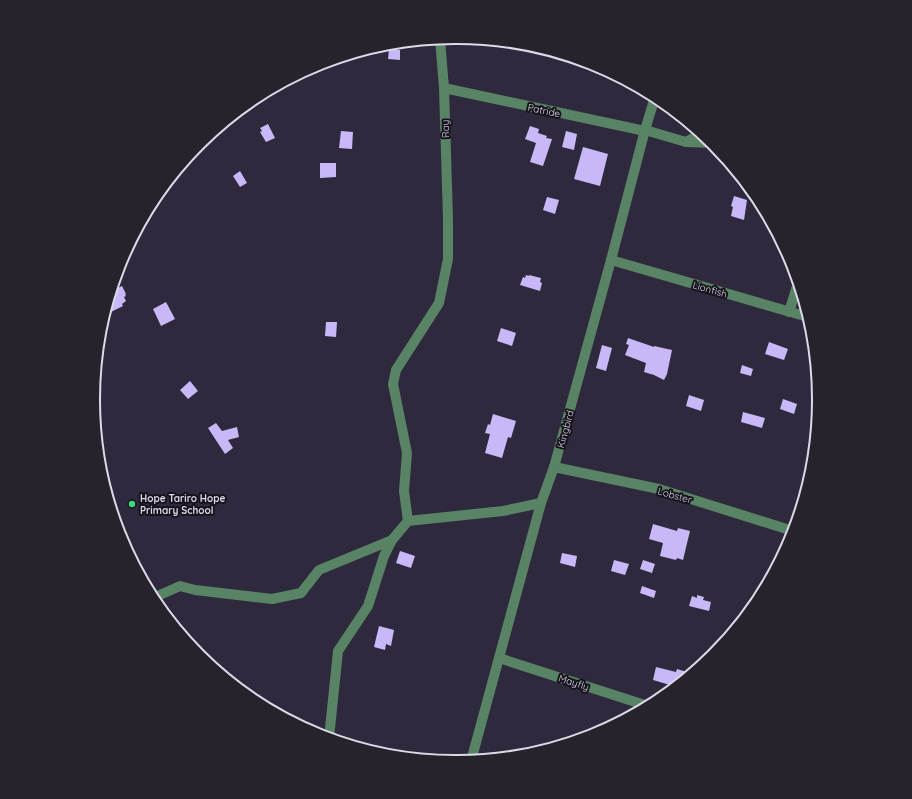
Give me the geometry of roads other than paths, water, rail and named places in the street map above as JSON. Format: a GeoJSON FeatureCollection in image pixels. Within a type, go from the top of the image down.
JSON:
{"type":"FeatureCollection","features":[{"type":"Feature","properties":{"kind":"street","name":"Ray"},"geometry":{"type":"LineString","coordinates":[[408,521],[404,491],[407,453],[393,384],[396,370],[439,303],[448,259],[444,88],[440,45]]}},
{"type":"Feature","properties":{"kind":"street","name":"Patride"},"geometry":{"type":"LineString","coordinates":[[444,88],[645,130],[686,142],[701,143]]}},
{"type":"Feature","properties":{"kind":"street","name":"Kingbird"},"geometry":{"type":"LineString","coordinates":[[472,754],[541,503],[554,467],[653,103]]}},
{"type":"Feature","properties":{"kind":"street"},"geometry":{"type":"LineString","coordinates":[[686,142],[695,137]]}},
{"type":"Feature","properties":{"kind":"street","name":"Lionfish"},"geometry":{"type":"LineString","coordinates":[[611,260],[801,315]]}},
{"type":"Feature","properties":{"kind":"street"},"geometry":{"type":"LineString","coordinates":[[789,312],[795,293]]}},
{"type":"Feature","properties":{"kind":"street","name":"Lobster"},"geometry":{"type":"LineString","coordinates":[[554,467],[659,490],[787,529]]}},
{"type":"Feature","properties":{"kind":"street"},"geometry":{"type":"LineString","coordinates":[[330,732],[338,651],[368,606],[384,556],[392,540],[408,521],[503,511],[541,503]]}},
{"type":"Feature","properties":{"kind":"street"},"geometry":{"type":"LineString","coordinates":[[159,595],[180,586],[195,590],[272,598],[301,593],[319,570],[392,540]]}},
{"type":"Feature","properties":{"kind":"street","name":"Mayfly"},"geometry":{"type":"LineString","coordinates":[[499,658],[638,705]]}},
{"type":"Feature","properties":{"kind":"place","name":"Hope Tariro Hope Primary School"},"geometry":{"type":"Point","coordinates":[132,504]}}]}
